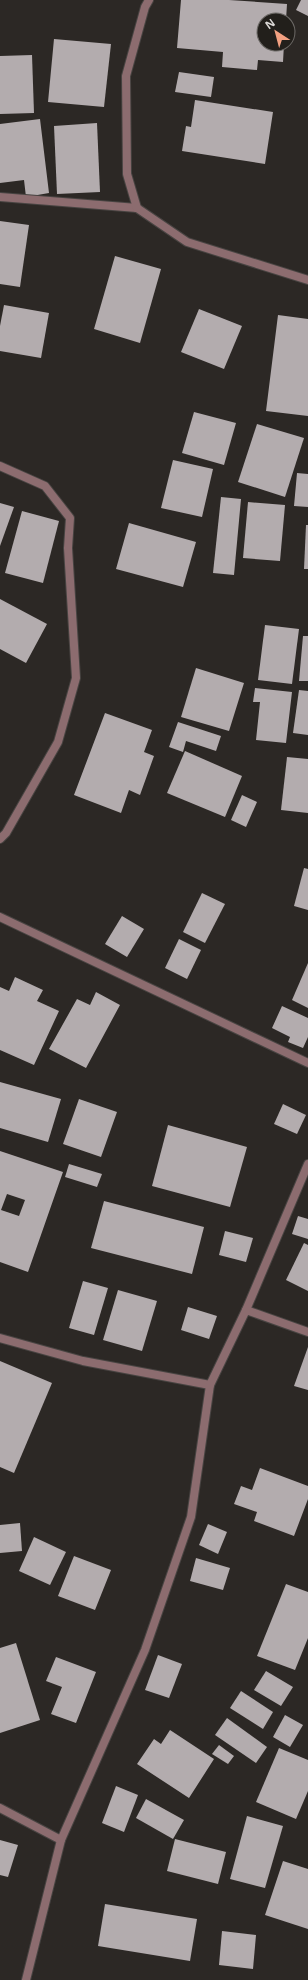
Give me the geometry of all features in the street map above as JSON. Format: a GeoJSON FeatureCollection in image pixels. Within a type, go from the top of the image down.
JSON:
{"type":"FeatureCollection","features":[{"type":"Feature","properties":{"kind":"street"},"geometry":{"type":"LineString","coordinates":[[137,208],[127,174],[126,76],[145,7],[149,0]]}},
{"type":"Feature","properties":{"kind":"street"},"geometry":{"type":"LineString","coordinates":[[0,197],[137,208],[187,242],[308,280]]}},
{"type":"Feature","properties":{"kind":"street"},"geometry":{"type":"LineString","coordinates":[[0,466],[45,486],[70,518],[68,548],[76,678],[58,742],[6,833],[0,839]]}},
{"type":"Feature","properties":{"kind":"street"},"geometry":{"type":"LineString","coordinates":[[0,917],[308,1063]]}},
{"type":"Feature","properties":{"kind":"street"},"geometry":{"type":"LineString","coordinates":[[26,1980],[61,1840],[145,1650],[190,1517],[210,1385],[246,1310],[308,1164]]}},
{"type":"Feature","properties":{"kind":"street"},"geometry":{"type":"LineString","coordinates":[[246,1310],[308,1332]]}},
{"type":"Feature","properties":{"kind":"street"},"geometry":{"type":"LineString","coordinates":[[0,1338],[83,1361],[210,1385]]}},
{"type":"Feature","properties":{"kind":"street"},"geometry":{"type":"LineString","coordinates":[[0,1808],[61,1840]]}},
{"type":"Feature","properties":{"kind":"building"},"geometry":{"type":"Polygon","coordinates":[[[181,0],[229,0],[287,4],[286,12],[256,12],[256,52],[284,52],[283,62],[258,60],[257,70],[222,67],[223,52],[177,48],[181,0]]]}},
{"type":"Feature","properties":{"kind":"building"},"geometry":{"type":"Polygon","coordinates":[[[301,0],[308,0],[308,16],[296,10],[301,0]]]}},
{"type":"Feature","properties":{"kind":"building"},"geometry":{"type":"Polygon","coordinates":[[[54,39],[111,44],[104,107],[48,102],[54,39]]]}},
{"type":"Feature","properties":{"kind":"building"},"geometry":{"type":"Polygon","coordinates":[[[32,55],[34,113],[0,114],[0,56],[32,55]]]}},
{"type":"Feature","properties":{"kind":"building"},"geometry":{"type":"Polygon","coordinates":[[[179,72],[214,77],[211,97],[175,92],[179,72]]]}},
{"type":"Feature","properties":{"kind":"building"},"geometry":{"type":"Polygon","coordinates":[[[195,100],[273,112],[265,164],[182,151],[186,126],[191,127],[195,100]]]}},
{"type":"Feature","properties":{"kind":"building"},"geometry":{"type":"Polygon","coordinates":[[[40,119],[49,193],[26,197],[24,180],[0,183],[0,124],[40,119]]]}},
{"type":"Feature","properties":{"kind":"building"},"geometry":{"type":"Polygon","coordinates":[[[97,123],[100,192],[57,194],[54,126],[97,123]]]}},
{"type":"Feature","properties":{"kind":"building"},"geometry":{"type":"Polygon","coordinates":[[[0,221],[29,225],[20,287],[0,284],[0,221]]]}},
{"type":"Feature","properties":{"kind":"building"},"geometry":{"type":"Polygon","coordinates":[[[115,256],[161,269],[140,343],[94,329],[115,256]]]}},
{"type":"Feature","properties":{"kind":"building"},"geometry":{"type":"Polygon","coordinates":[[[4,305],[49,313],[41,358],[0,351],[0,326],[4,305]]]}},
{"type":"Feature","properties":{"kind":"building"},"geometry":{"type":"Polygon","coordinates":[[[199,309],[242,326],[224,369],[181,352],[199,309]]]}},
{"type":"Feature","properties":{"kind":"building"},"geometry":{"type":"Polygon","coordinates":[[[278,315],[308,319],[308,416],[266,411],[278,315]]]}},
{"type":"Feature","properties":{"kind":"building"},"geometry":{"type":"Polygon","coordinates":[[[194,412],[236,423],[224,465],[182,453],[194,412]]]}},
{"type":"Feature","properties":{"kind":"building"},"geometry":{"type":"Polygon","coordinates":[[[257,424],[304,438],[285,497],[238,482],[257,424]]]}},
{"type":"Feature","properties":{"kind":"building"},"geometry":{"type":"Polygon","coordinates":[[[173,460],[213,469],[202,517],[161,508],[173,460]]]}},
{"type":"Feature","properties":{"kind":"building"},"geometry":{"type":"Polygon","coordinates":[[[297,473],[308,474],[308,507],[294,506],[297,473]]]}},
{"type":"Feature","properties":{"kind":"building"},"geometry":{"type":"Polygon","coordinates":[[[221,497],[241,499],[234,575],[213,573],[221,497]]]}},
{"type":"Feature","properties":{"kind":"building"},"geometry":{"type":"Polygon","coordinates":[[[248,502],[285,505],[280,561],[243,558],[248,502]]]}},
{"type":"Feature","properties":{"kind":"building"},"geometry":{"type":"Polygon","coordinates":[[[0,503],[14,507],[0,546],[0,503]]]}},
{"type":"Feature","properties":{"kind":"building"},"geometry":{"type":"Polygon","coordinates":[[[22,511],[59,521],[43,583],[5,573],[22,511]]]}},
{"type":"Feature","properties":{"kind":"building"},"geometry":{"type":"Polygon","coordinates":[[[129,523],[196,542],[183,587],[116,569],[129,523]]]}},
{"type":"Feature","properties":{"kind":"building"},"geometry":{"type":"Polygon","coordinates":[[[306,525],[308,525],[308,569],[304,569],[306,525]]]}},
{"type":"Feature","properties":{"kind":"building"},"geometry":{"type":"Polygon","coordinates":[[[0,599],[47,624],[26,663],[0,649],[0,599]]]}},
{"type":"Feature","properties":{"kind":"building"},"geometry":{"type":"Polygon","coordinates":[[[265,625],[299,629],[292,684],[258,680],[265,625]]]}},
{"type":"Feature","properties":{"kind":"building"},"geometry":{"type":"Polygon","coordinates":[[[303,636],[308,636],[308,681],[299,681],[303,636]]]}},
{"type":"Feature","properties":{"kind":"building"},"geometry":{"type":"Polygon","coordinates":[[[196,668],[244,683],[229,731],[181,717],[196,668]]]}},
{"type":"Feature","properties":{"kind":"building"},"geometry":{"type":"Polygon","coordinates":[[[255,688],[292,692],[286,743],[256,740],[260,702],[253,702],[255,688]]]}},
{"type":"Feature","properties":{"kind":"building"},"geometry":{"type":"Polygon","coordinates":[[[299,690],[308,691],[308,735],[293,733],[299,690]]]}},
{"type":"Feature","properties":{"kind":"building"},"geometry":{"type":"Polygon","coordinates":[[[105,713],[152,730],[144,752],[154,756],[140,795],[129,790],[121,813],[74,795],[105,713]]]}},
{"type":"Feature","properties":{"kind":"building"},"geometry":{"type":"Polygon","coordinates":[[[178,722],[221,736],[216,751],[186,741],[183,752],[169,747],[178,722]]]}},
{"type":"Feature","properties":{"kind":"building"},"geometry":{"type":"Polygon","coordinates":[[[185,751],[242,776],[225,817],[167,793],[185,751]]]}},
{"type":"Feature","properties":{"kind":"building"},"geometry":{"type":"Polygon","coordinates":[[[287,757],[308,759],[308,813],[281,810],[287,757]]]}},
{"type":"Feature","properties":{"kind":"building"},"geometry":{"type":"Polygon","coordinates":[[[242,795],[257,802],[246,827],[231,820],[242,795]]]}},
{"type":"Feature","properties":{"kind":"building"},"geometry":{"type":"Polygon","coordinates":[[[304,868],[308,869],[308,910],[294,906],[304,868]]]}},
{"type":"Feature","properties":{"kind":"building"},"geometry":{"type":"Polygon","coordinates":[[[202,893],[225,904],[205,943],[183,932],[202,893]]]}},
{"type":"Feature","properties":{"kind":"building"},"geometry":{"type":"Polygon","coordinates":[[[122,916],[144,929],[127,957],[105,944],[122,916]]]}},
{"type":"Feature","properties":{"kind":"building"},"geometry":{"type":"Polygon","coordinates":[[[179,939],[201,950],[187,979],[165,968],[179,939]]]}},
{"type":"Feature","properties":{"kind":"building"},"geometry":{"type":"Polygon","coordinates":[[[308,963],[308,1008],[292,1000],[308,963]]]}},
{"type":"Feature","properties":{"kind":"building"},"geometry":{"type":"Polygon","coordinates":[[[15,977],[43,990],[37,1001],[59,1011],[34,1065],[0,1050],[0,987],[9,991],[15,977]]]}},
{"type":"Feature","properties":{"kind":"building"},"geometry":{"type":"Polygon","coordinates":[[[96,992],[120,1005],[86,1068],[49,1049],[77,999],[90,1005],[96,992]]]}},
{"type":"Feature","properties":{"kind":"building"},"geometry":{"type":"Polygon","coordinates":[[[282,1006],[308,1018],[308,1037],[303,1048],[288,1042],[290,1037],[272,1028],[282,1006]]]}},
{"type":"Feature","properties":{"kind":"building"},"geometry":{"type":"Polygon","coordinates":[[[0,1082],[61,1099],[48,1142],[0,1128],[0,1082]]]}},
{"type":"Feature","properties":{"kind":"building"},"geometry":{"type":"Polygon","coordinates":[[[79,1099],[117,1112],[101,1157],[63,1144],[79,1099]]]}},
{"type":"Feature","properties":{"kind":"building"},"geometry":{"type":"Polygon","coordinates":[[[283,1104],[306,1115],[297,1134],[274,1124],[283,1104]]]}},
{"type":"Feature","properties":{"kind":"building"},"geometry":{"type":"Polygon","coordinates":[[[168,1125],[247,1147],[230,1207],[152,1186],[168,1125]]]}},
{"type":"Feature","properties":{"kind":"building"},"geometry":{"type":"Polygon","coordinates":[[[0,1151],[63,1172],[28,1272],[0,1262],[0,1151]],[[7,1194],[1,1210],[19,1216],[25,1200],[7,1194]]]}},
{"type":"Feature","properties":{"kind":"building"},"geometry":{"type":"Polygon","coordinates":[[[69,1164],[102,1174],[97,1187],[65,1177],[69,1164]]]}},
{"type":"Feature","properties":{"kind":"building"},"geometry":{"type":"Polygon","coordinates":[[[104,1201],[204,1227],[192,1274],[91,1248],[104,1201]]]}},
{"type":"Feature","properties":{"kind":"building"},"geometry":{"type":"Polygon","coordinates":[[[298,1216],[308,1219],[308,1239],[292,1234],[298,1216]]]}},
{"type":"Feature","properties":{"kind":"building"},"geometry":{"type":"Polygon","coordinates":[[[225,1231],[253,1238],[246,1262],[219,1255],[225,1231]]]}},
{"type":"Feature","properties":{"kind":"building"},"geometry":{"type":"Polygon","coordinates":[[[304,1243],[308,1245],[308,1291],[286,1280],[304,1243]]]}},
{"type":"Feature","properties":{"kind":"building"},"geometry":{"type":"Polygon","coordinates":[[[83,1281],[108,1288],[94,1335],[69,1328],[83,1281]]]}},
{"type":"Feature","properties":{"kind":"building"},"geometry":{"type":"Polygon","coordinates":[[[118,1290],[157,1301],[142,1351],[103,1340],[118,1290]]]}},
{"type":"Feature","properties":{"kind":"building"},"geometry":{"type":"Polygon","coordinates":[[[188,1307],[217,1316],[209,1339],[181,1330],[188,1307]]]}},
{"type":"Feature","properties":{"kind":"building"},"geometry":{"type":"Polygon","coordinates":[[[308,1347],[308,1390],[294,1386],[308,1347]]]}},
{"type":"Feature","properties":{"kind":"building"},"geometry":{"type":"Polygon","coordinates":[[[0,1361],[52,1383],[14,1473],[0,1467],[0,1361]]]}},
{"type":"Feature","properties":{"kind":"building"},"geometry":{"type":"Polygon","coordinates":[[[260,1468],[308,1486],[308,1499],[294,1536],[254,1521],[257,1512],[234,1504],[241,1486],[252,1490],[260,1468]]]}},
{"type":"Feature","properties":{"kind":"building"},"geometry":{"type":"Polygon","coordinates":[[[20,1523],[22,1551],[0,1553],[0,1525],[20,1523]]]}},
{"type":"Feature","properties":{"kind":"building"},"geometry":{"type":"Polygon","coordinates":[[[208,1524],[227,1532],[218,1554],[199,1545],[208,1524]]]}},
{"type":"Feature","properties":{"kind":"building"},"geometry":{"type":"Polygon","coordinates":[[[34,1537],[66,1552],[50,1585],[19,1571],[34,1537]]]}},
{"type":"Feature","properties":{"kind":"building"},"geometry":{"type":"Polygon","coordinates":[[[74,1556],[111,1570],[95,1610],[58,1596],[74,1556]]]}},
{"type":"Feature","properties":{"kind":"building"},"geometry":{"type":"Polygon","coordinates":[[[196,1558],[230,1568],[223,1590],[190,1581],[196,1558]]]}},
{"type":"Feature","properties":{"kind":"building"},"geometry":{"type":"Polygon","coordinates":[[[286,1584],[308,1592],[308,1638],[295,1670],[257,1656],[286,1584]]]}},
{"type":"Feature","properties":{"kind":"building"},"geometry":{"type":"Polygon","coordinates":[[[16,1643],[40,1720],[0,1733],[0,1648],[16,1643]]]}},
{"type":"Feature","properties":{"kind":"building"},"geometry":{"type":"Polygon","coordinates":[[[158,1655],[182,1664],[169,1698],[145,1690],[158,1655]]]}},
{"type":"Feature","properties":{"kind":"building"},"geometry":{"type":"Polygon","coordinates":[[[56,1657],[96,1672],[76,1723],[51,1714],[62,1687],[46,1681],[56,1657]]]}},
{"type":"Feature","properties":{"kind":"building"},"geometry":{"type":"Polygon","coordinates":[[[266,1671],[293,1687],[281,1706],[254,1690],[266,1671]]]}},
{"type":"Feature","properties":{"kind":"building"},"geometry":{"type":"Polygon","coordinates":[[[241,1691],[273,1712],[263,1729],[230,1708],[241,1691]]]}},
{"type":"Feature","properties":{"kind":"building"},"geometry":{"type":"Polygon","coordinates":[[[285,1715],[303,1725],[290,1747],[273,1737],[285,1715]]]}},
{"type":"Feature","properties":{"kind":"building"},"geometry":{"type":"Polygon","coordinates":[[[227,1718],[267,1747],[256,1763],[215,1735],[227,1718]]]}},
{"type":"Feature","properties":{"kind":"building"},"geometry":{"type":"Polygon","coordinates":[[[170,1730],[214,1759],[189,1798],[137,1764],[154,1739],[161,1744],[170,1730]]]}},
{"type":"Feature","properties":{"kind":"building"},"geometry":{"type":"Polygon","coordinates":[[[219,1745],[234,1756],[228,1764],[212,1754],[219,1745]]]}},
{"type":"Feature","properties":{"kind":"building"},"geometry":{"type":"Polygon","coordinates":[[[279,1748],[308,1760],[308,1791],[296,1819],[256,1802],[279,1748]]]}},
{"type":"Feature","properties":{"kind":"building"},"geometry":{"type":"Polygon","coordinates":[[[116,1786],[138,1795],[124,1832],[102,1823],[116,1786]]]}},
{"type":"Feature","properties":{"kind":"building"},"geometry":{"type":"Polygon","coordinates":[[[146,1799],[184,1820],[173,1839],[136,1818],[146,1799]]]}},
{"type":"Feature","properties":{"kind":"building"},"geometry":{"type":"Polygon","coordinates":[[[247,1816],[283,1826],[265,1888],[230,1879],[247,1816]]]}},
{"type":"Feature","properties":{"kind":"building"},"geometry":{"type":"Polygon","coordinates":[[[175,1839],[226,1852],[218,1884],[167,1871],[175,1839]]]}},
{"type":"Feature","properties":{"kind":"building"},"geometry":{"type":"Polygon","coordinates":[[[0,1840],[18,1845],[8,1877],[0,1875],[0,1840]]]}},
{"type":"Feature","properties":{"kind":"building"},"geometry":{"type":"Polygon","coordinates":[[[283,1861],[308,1869],[308,1929],[265,1915],[283,1861]]]}},
{"type":"Feature","properties":{"kind":"building"},"geometry":{"type":"Polygon","coordinates":[[[105,1904],[197,1919],[190,1961],[98,1946],[105,1904]]]}},
{"type":"Feature","properties":{"kind":"building"},"geometry":{"type":"Polygon","coordinates":[[[222,1931],[256,1935],[253,1969],[219,1965],[222,1931]]]}}]}
